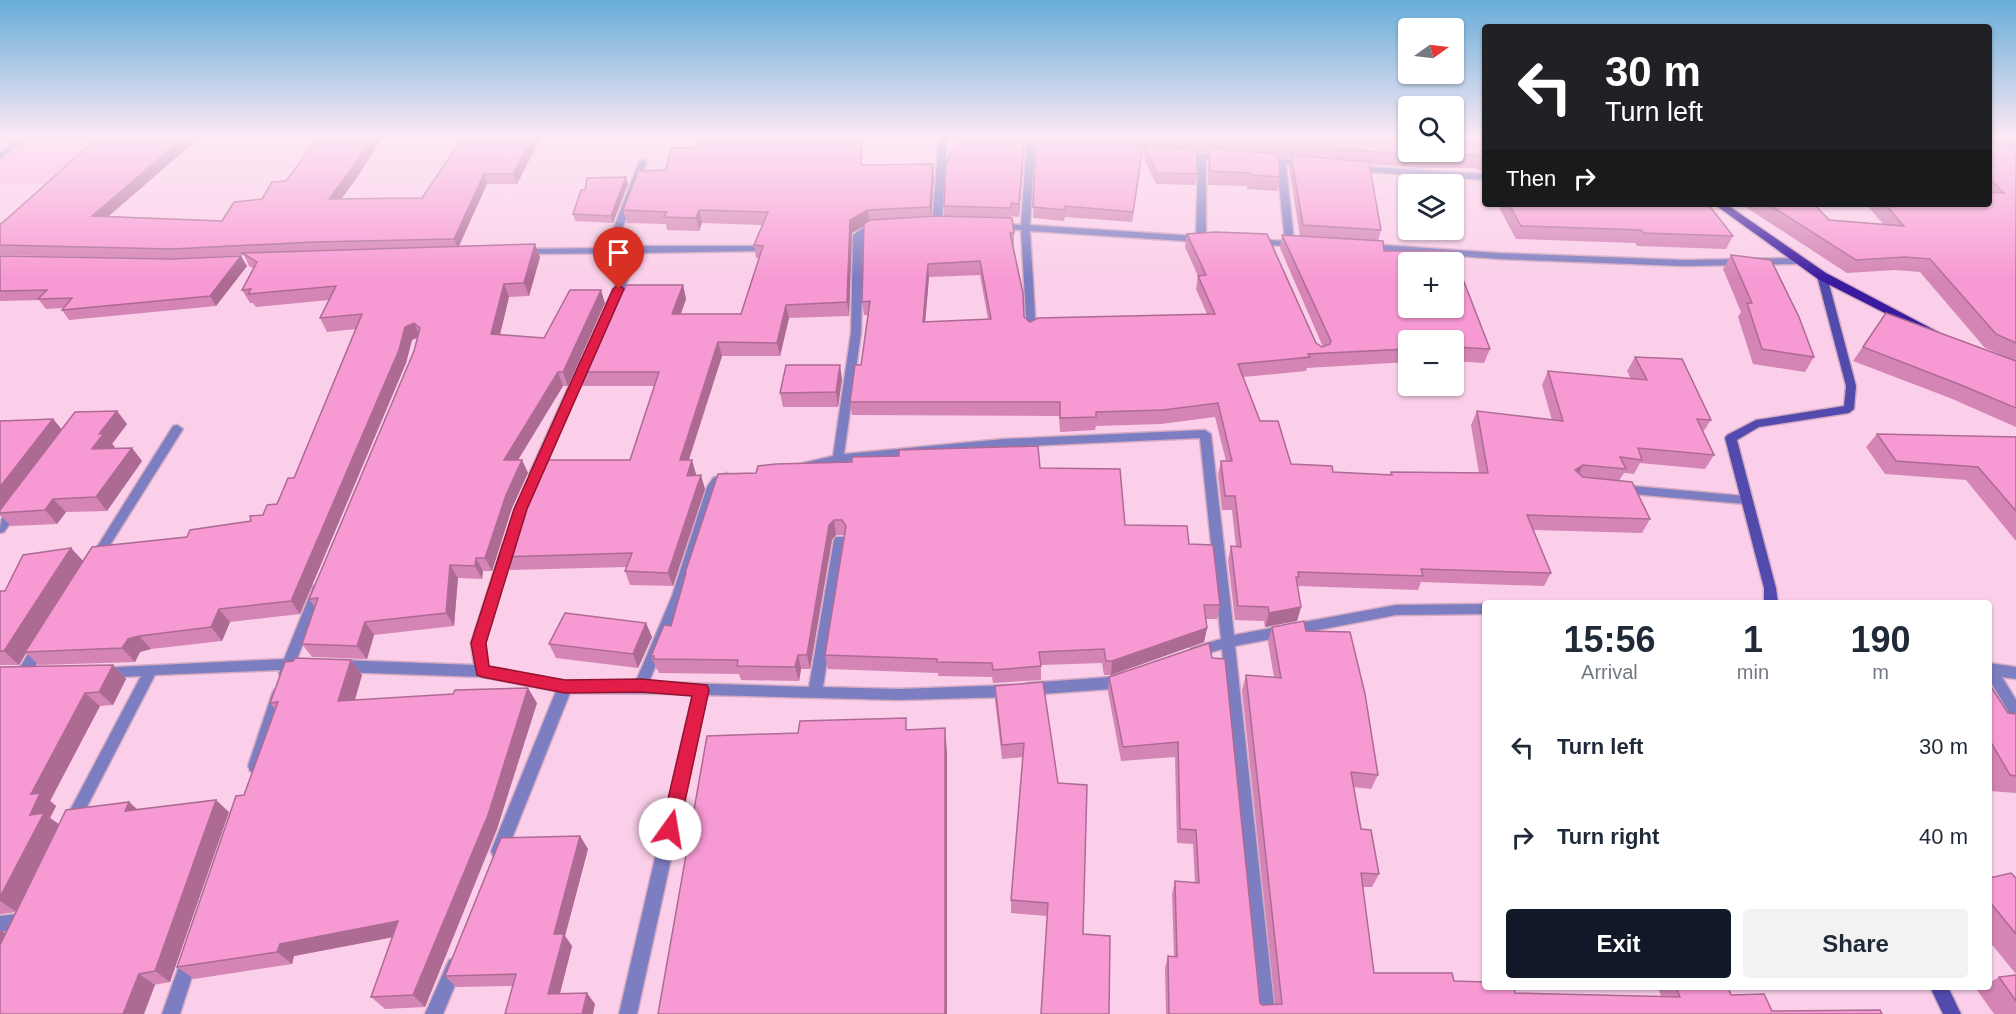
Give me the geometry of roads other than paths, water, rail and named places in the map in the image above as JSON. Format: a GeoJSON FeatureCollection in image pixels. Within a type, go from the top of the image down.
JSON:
{"type":"FeatureCollection","features":[{"type":"Feature","properties":{"kind":"main road"},"geometry":{"type":"LineString","coordinates":[[1723,207],[1822,276],[1941,336]]}},
{"type":"Feature","properties":{"kind":"street"},"geometry":{"type":"LineString","coordinates":[[610,250],[635,184]]}},
{"type":"Feature","properties":{"kind":"street"},"geometry":{"type":"LineString","coordinates":[[926,225],[943,224],[943,184]]}},
{"type":"Feature","properties":{"kind":"street"},"geometry":{"type":"LineString","coordinates":[[1028,184],[1025,226],[1031,331]]}},
{"type":"Feature","properties":{"kind":"street"},"geometry":{"type":"LineString","coordinates":[[981,225],[1205,239],[1203,184]]}},
{"type":"Feature","properties":{"kind":"street"},"geometry":{"type":"LineString","coordinates":[[1283,184],[1290,244]]}},
{"type":"Feature","properties":{"kind":"street"},"geometry":{"type":"LineString","coordinates":[[838,459],[856,333],[858,235],[869,228],[892,227]]}},
{"type":"Feature","properties":{"kind":"street"},"geometry":{"type":"LineString","coordinates":[[1250,242],[1302,244]]}},
{"type":"Feature","properties":{"kind":"street"},"geometry":{"type":"LineString","coordinates":[[1270,243],[1275,253]]}},
{"type":"Feature","properties":{"kind":"street"},"geometry":{"type":"LineString","coordinates":[[1360,247],[1499,256],[1661,262],[1798,261]]}},
{"type":"Feature","properties":{"kind":"street"},"geometry":{"type":"LineString","coordinates":[[608,313],[637,249]]}},
{"type":"Feature","properties":{"kind":"street"},"geometry":{"type":"LineString","coordinates":[[514,252],[752,249]]}},
{"type":"Feature","properties":{"kind":"street"},"geometry":{"type":"LineString","coordinates":[[1771,600],[1770,588],[1745,500],[1731,438],[1756,424],[1849,409],[1851,386],[1822,276]]}},
{"type":"Feature","properties":{"kind":"street"},"geometry":{"type":"LineString","coordinates":[[529,489],[588,356]]}},
{"type":"Feature","properties":{"kind":"street"},"geometry":{"type":"LineString","coordinates":[[87,572],[177,429]]}},
{"type":"Feature","properties":{"kind":"street"},"geometry":{"type":"LineString","coordinates":[[797,469],[838,459],[1004,443],[1205,434],[1266,1014]]}},
{"type":"Feature","properties":{"kind":"street"},"geometry":{"type":"LineString","coordinates":[[641,686],[678,596],[713,487],[722,478],[744,475]]}},
{"type":"Feature","properties":{"kind":"street"},"geometry":{"type":"LineString","coordinates":[[1608,488],[1745,500]]}},
{"type":"Feature","properties":{"kind":"street"},"geometry":{"type":"LineString","coordinates":[[0,529],[22,500]]}},
{"type":"Feature","properties":{"kind":"street"},"geometry":{"type":"LineString","coordinates":[[482,671],[478,643],[513,532]]}},
{"type":"Feature","properties":{"kind":"street"},"geometry":{"type":"LineString","coordinates":[[815,692],[840,540]]}},
{"type":"Feature","properties":{"kind":"street"},"geometry":{"type":"LineString","coordinates":[[252,776],[289,664],[323,580]]}},
{"type":"Feature","properties":{"kind":"street"},"geometry":{"type":"LineString","coordinates":[[1186,655],[1228,642],[1396,610],[1482,609]]}},
{"type":"Feature","properties":{"kind":"street"},"geometry":{"type":"LineString","coordinates":[[43,673],[18,673],[49,632]]}},
{"type":"Feature","properties":{"kind":"street"},"geometry":{"type":"LineString","coordinates":[[84,673],[289,664],[482,671],[565,687],[641,686],[701,690],[949,695],[1111,683],[1133,675]]}},
{"type":"Feature","properties":{"kind":"street"},"geometry":{"type":"LineString","coordinates":[[1992,669],[2016,673]]}},
{"type":"Feature","properties":{"kind":"street"},"geometry":{"type":"LineString","coordinates":[[63,840],[151,670]]}},
{"type":"Feature","properties":{"kind":"street"},"geometry":{"type":"LineString","coordinates":[[1992,674],[2016,712]]}},
{"type":"Feature","properties":{"kind":"street"},"geometry":{"type":"LineString","coordinates":[[495,863],[565,687]]}},
{"type":"Feature","properties":{"kind":"street"},"geometry":{"type":"LineString","coordinates":[[628,1014],[701,690]]}},
{"type":"Feature","properties":{"kind":"street"},"geometry":{"type":"LineString","coordinates":[[14,941],[33,901]]}},
{"type":"Feature","properties":{"kind":"street"},"geometry":{"type":"LineString","coordinates":[[0,924],[23,922]]}},
{"type":"Feature","properties":{"kind":"street"},"geometry":{"type":"LineString","coordinates":[[171,1014],[195,947]]}},
{"type":"Feature","properties":{"kind":"street"},"geometry":{"type":"LineString","coordinates":[[434,1014],[461,952]]}},
{"type":"Feature","properties":{"kind":"street"},"geometry":{"type":"LineString","coordinates":[[1940,990],[1952,1014]]}}]}
